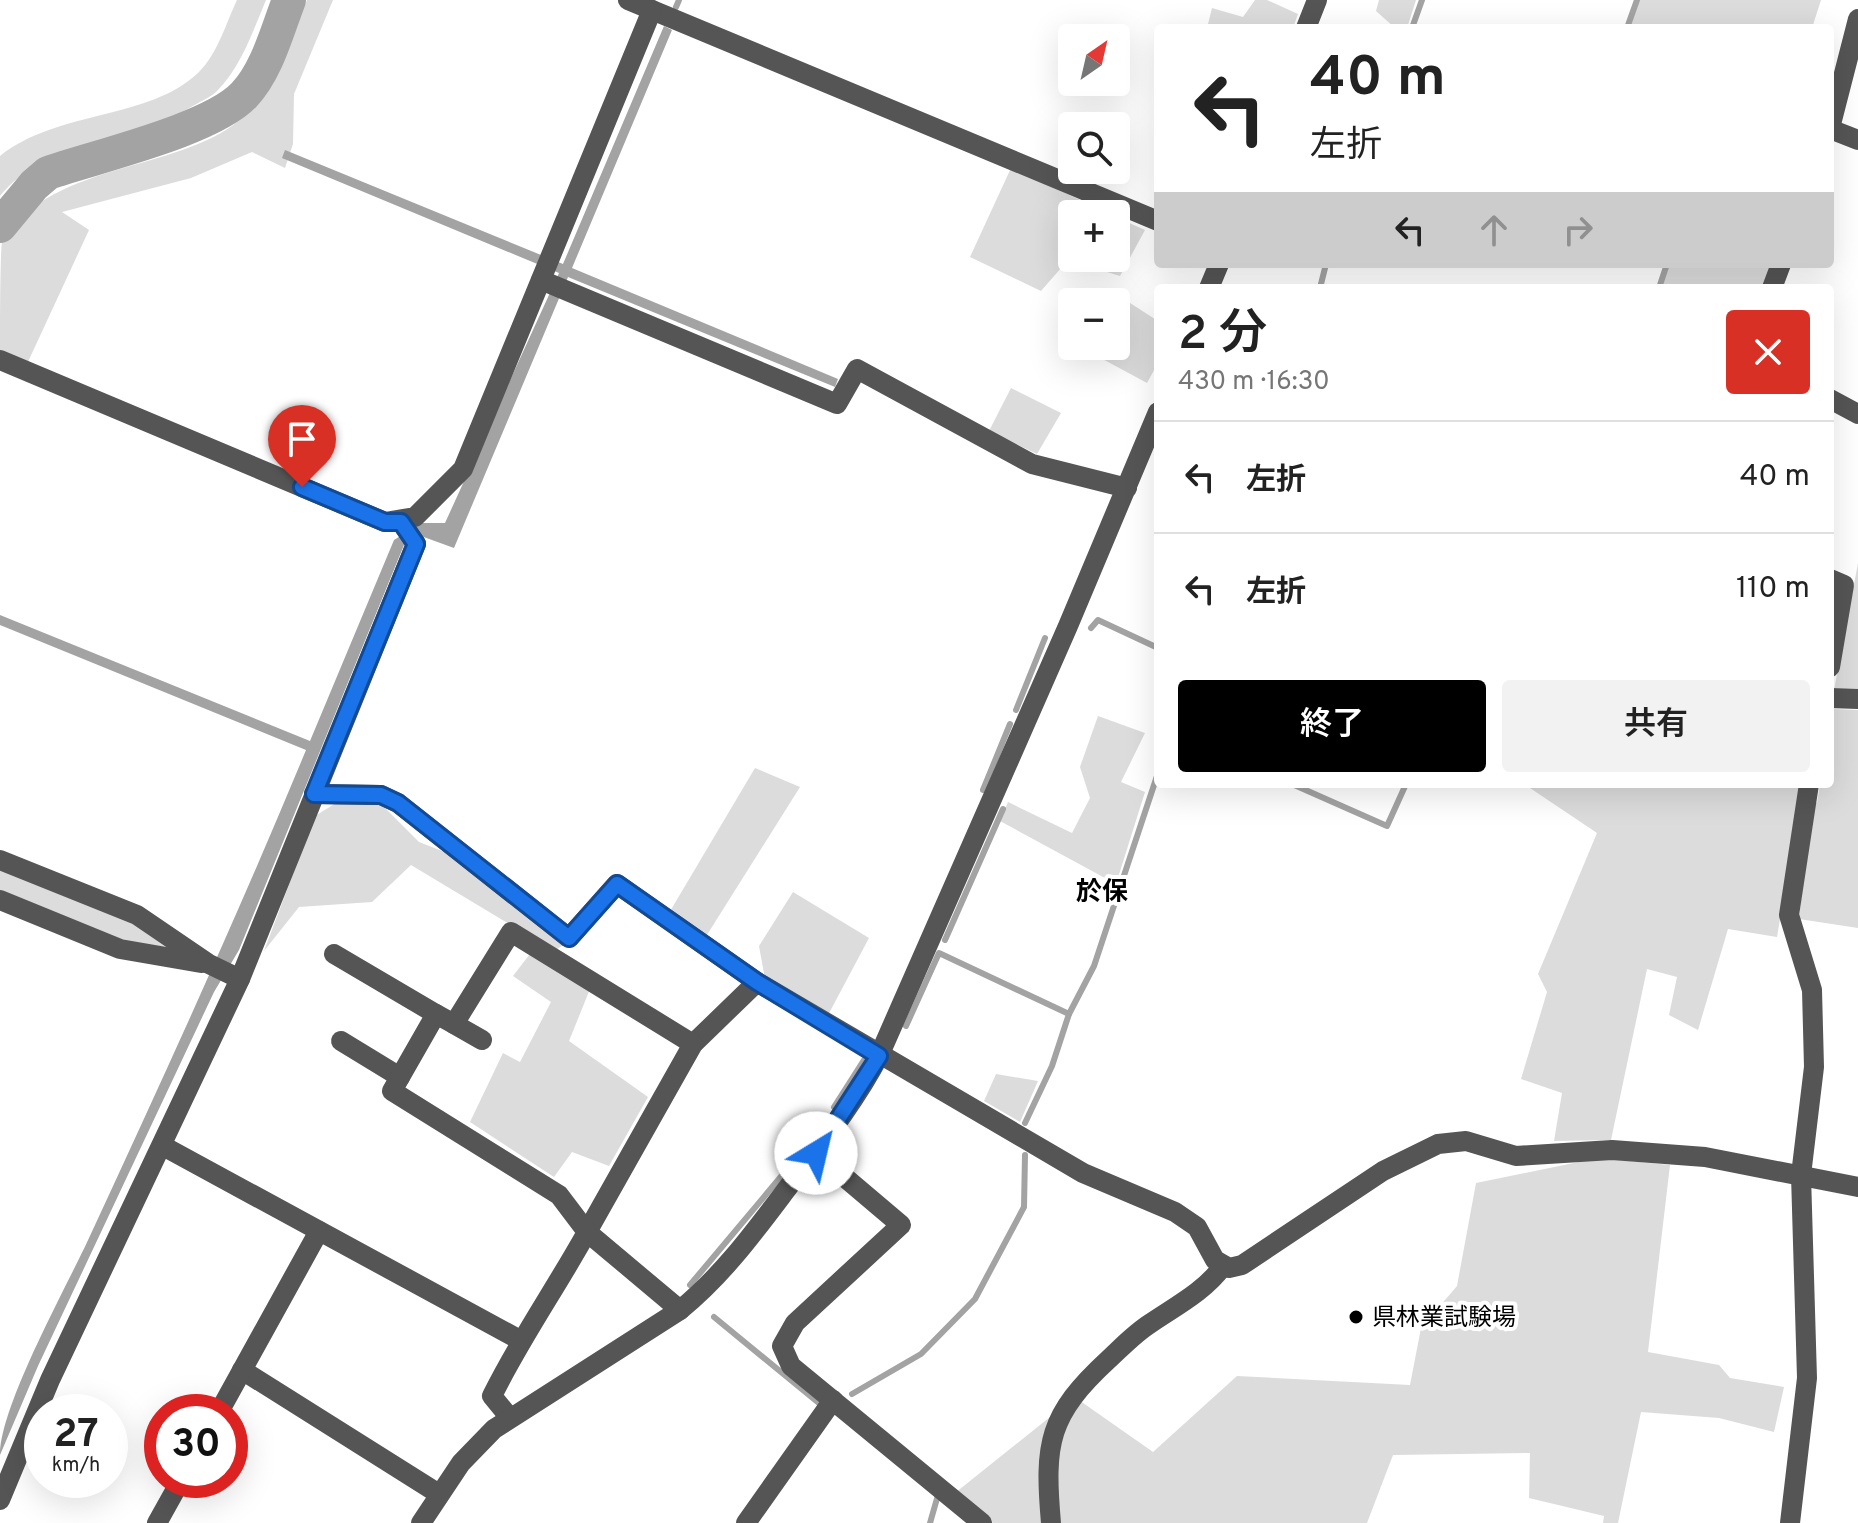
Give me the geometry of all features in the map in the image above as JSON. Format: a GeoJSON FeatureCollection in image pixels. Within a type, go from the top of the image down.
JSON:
{"type":"FeatureCollection","features":[{"type":"Feature","properties":{"kind":"street"},"geometry":{"type":"LineString","coordinates":[[628,0],[1154,219]]}},
{"type":"Feature","properties":{"kind":"street"},"geometry":{"type":"LineString","coordinates":[[1308,24],[1317,0]]}},
{"type":"Feature","properties":{"kind":"street"},"geometry":{"type":"LineString","coordinates":[[0,360],[385,522],[401,522],[415,517],[463,469],[551,276],[652,10]]}},
{"type":"Feature","properties":{"kind":"street"},"geometry":{"type":"LineString","coordinates":[[1834,112],[1858,19]]}},
{"type":"Feature","properties":{"kind":"street"},"geometry":{"type":"LineString","coordinates":[[1834,130],[1858,140]]}},
{"type":"Feature","properties":{"kind":"street"},"geometry":{"type":"LineString","coordinates":[[551,276],[837,404],[857,369],[1032,464],[1127,488]]}},
{"type":"Feature","properties":{"kind":"street"},"geometry":{"type":"LineString","coordinates":[[1834,401],[1858,414]]}},
{"type":"Feature","properties":{"kind":"street"},"geometry":{"type":"LineString","coordinates":[[421,1523],[477,1444],[510,1418],[680,1310],[729,1266],[816,1153],[879,1056],[1154,422]]}},
{"type":"Feature","properties":{"kind":"street"},"geometry":{"type":"LineString","coordinates":[[0,1500],[50,1380],[240,979],[416,544],[401,522]]}},
{"type":"Feature","properties":{"kind":"street"},"geometry":{"type":"LineString","coordinates":[[1834,581],[1844,585],[1834,644]]}},
{"type":"Feature","properties":{"kind":"street"},"geometry":{"type":"LineString","coordinates":[[1834,698],[1858,699]]}},
{"type":"Feature","properties":{"kind":"street"},"geometry":{"type":"LineString","coordinates":[[1790,1523],[1807,1378],[1801,1175],[1814,1067],[1812,990],[1789,915],[1808,788]]}},
{"type":"Feature","properties":{"kind":"street"},"geometry":{"type":"LineString","coordinates":[[314,794],[381,795],[398,803],[569,938],[617,884],[757,982],[879,1056],[1083,1173],[1175,1212],[1197,1227],[1215,1260],[1223,1266],[1242,1265],[1383,1171],[1438,1144],[1466,1141],[1516,1156],[1612,1150],[1705,1157],[1858,1187]]}},
{"type":"Feature","properties":{"kind":"street"},"geometry":{"type":"LineString","coordinates":[[0,860],[137,915],[209,964],[240,979]]}},
{"type":"Feature","properties":{"kind":"street"},"geometry":{"type":"LineString","coordinates":[[0,900],[120,949],[209,964]]}},
{"type":"Feature","properties":{"kind":"street"},"geometry":{"type":"LineString","coordinates":[[680,1310],[587,1232],[559,1195],[392,1091],[511,932],[693,1044]]}},
{"type":"Feature","properties":{"kind":"street"},"geometry":{"type":"LineString","coordinates":[[334,954],[482,1040]]}},
{"type":"Feature","properties":{"kind":"street"},"geometry":{"type":"LineString","coordinates":[[510,1418],[492,1396],[520,1340],[560,1280],[693,1044],[757,982]]}},
{"type":"Feature","properties":{"kind":"street"},"geometry":{"type":"LineString","coordinates":[[341,1041],[400,1077]]}},
{"type":"Feature","properties":{"kind":"street"},"geometry":{"type":"LineString","coordinates":[[163,1146],[520,1340]]}},
{"type":"Feature","properties":{"kind":"street"},"geometry":{"type":"LineString","coordinates":[[816,1153],[901,1225],[795,1323],[782,1346],[791,1366],[982,1523]]}},
{"type":"Feature","properties":{"kind":"street"},"geometry":{"type":"LineString","coordinates":[[229,1394],[319,1231]]}},
{"type":"Feature","properties":{"kind":"street"},"geometry":{"type":"LineString","coordinates":[[1051,1523],[1046,1470],[1054,1426],[1076,1390],[1144,1327],[1212,1282],[1223,1266]]}},
{"type":"Feature","properties":{"kind":"street"},"geometry":{"type":"LineString","coordinates":[[242,1370],[439,1494]]}},
{"type":"Feature","properties":{"kind":"street"},"geometry":{"type":"LineString","coordinates":[[746,1523],[833,1400]]}},
{"type":"Feature","properties":{"kind":"street"},"geometry":{"type":"LineString","coordinates":[[157,1523],[171,1498]]}},
{"type":"Feature","properties":{"kind":"shaded area"},"geometry":{"type":"Polygon","coordinates":[[[237,0],[266,0],[240,60],[214,93],[167,119],[66,151],[42,162],[0,196],[0,156],[23,141],[48,130],[155,99],[179,88],[199,72],[216,47],[237,0]]]}},
{"type":"Feature","properties":{"kind":"shaded area"},"geometry":{"type":"Polygon","coordinates":[[[307,0],[333,0],[294,94],[293,144],[285,168],[252,152],[191,178],[62,212],[89,230],[27,364],[0,352],[2,242],[24,215],[54,194],[87,180],[195,145],[226,130],[261,97],[283,57],[307,0]]]}},
{"type":"Feature","properties":{"kind":"shaded area"},"geometry":{"type":"Polygon","coordinates":[[[1255,0],[1267,0],[1298,14],[1294,24],[1208,24],[1212,8],[1243,17],[1255,0]]]}},
{"type":"Feature","properties":{"kind":"shaded area"},"geometry":{"type":"Polygon","coordinates":[[[1379,0],[1416,0],[1408,24],[1391,24],[1376,11],[1379,0]]]}},
{"type":"Feature","properties":{"kind":"shaded area"},"geometry":{"type":"Polygon","coordinates":[[[1639,0],[1821,0],[1813,24],[1630,24],[1639,0]]]}},
{"type":"Feature","properties":{"kind":"shaded area"},"geometry":{"type":"Polygon","coordinates":[[[664,26],[672,30],[572,268],[838,379],[835,387],[568,277],[454,548],[421,536],[404,545],[239,950],[214,992],[24,1394],[0,1455],[3,1434],[22,1378],[173,1056],[306,750],[0,625],[0,615],[310,741],[394,540],[421,523],[445,523],[559,273],[282,158],[285,150],[563,264],[664,26]]]}},
{"type":"Feature","properties":{"kind":"shaded area"},"geometry":{"type":"Polygon","coordinates":[[[1011,168],[1080,200],[1058,200],[1058,271],[1041,291],[970,257],[1011,168]]]}},
{"type":"Feature","properties":{"kind":"shaded area"},"geometry":{"type":"Polygon","coordinates":[[[1130,223],[1145,230],[1130,258],[1130,223]]]}},
{"type":"Feature","properties":{"kind":"shaded area"},"geometry":{"type":"Polygon","coordinates":[[[1669,268],[1771,268],[1765,284],[1663,284],[1669,268]]]}},
{"type":"Feature","properties":{"kind":"shaded area"},"geometry":{"type":"Polygon","coordinates":[[[1130,303],[1154,318],[1154,370],[1147,383],[1104,360],[1130,360],[1130,303]]]}},
{"type":"Feature","properties":{"kind":"shaded area"},"geometry":{"type":"Polygon","coordinates":[[[1011,388],[1061,413],[1037,454],[989,431],[1011,388]]]}},
{"type":"Feature","properties":{"kind":"shaded area"},"geometry":{"type":"Polygon","coordinates":[[[1858,563],[1858,691],[1834,690],[1858,563]]]}},
{"type":"Feature","properties":{"kind":"shaded area"},"geometry":{"type":"Polygon","coordinates":[[[1834,709],[1858,710],[1858,928],[1799,919],[1805,862],[1790,860],[1777,937],[1728,929],[1698,1030],[1669,1015],[1677,977],[1647,969],[1611,1140],[1554,1141],[1562,1093],[1521,1079],[1547,992],[1538,974],[1597,833],[1530,788],[1799,788],[1798,795],[1817,803],[1819,788],[1834,788],[1834,709]]]}},
{"type":"Feature","properties":{"kind":"shaded area"},"geometry":{"type":"Polygon","coordinates":[[[1098,716],[1145,733],[1121,782],[1145,792],[1116,884],[1000,821],[1008,802],[1072,833],[1090,798],[1080,767],[1098,716]]]}},
{"type":"Feature","properties":{"kind":"shaded area"},"geometry":{"type":"Polygon","coordinates":[[[755,768],[800,787],[705,938],[669,913],[755,768]]]}},
{"type":"Feature","properties":{"kind":"shaded area"},"geometry":{"type":"Polygon","coordinates":[[[341,800],[379,802],[419,842],[460,858],[565,944],[554,951],[411,865],[372,902],[299,907],[264,951],[315,816],[341,800]]]}},
{"type":"Feature","properties":{"kind":"shaded area"},"geometry":{"type":"Polygon","coordinates":[[[0,866],[135,920],[175,948],[124,942],[0,893],[0,866]]]}},
{"type":"Feature","properties":{"kind":"shaded area"},"geometry":{"type":"Polygon","coordinates":[[[793,892],[869,938],[827,1017],[765,979],[759,946],[793,892]]]}},
{"type":"Feature","properties":{"kind":"shaded area"},"geometry":{"type":"Polygon","coordinates":[[[533,950],[590,989],[569,1041],[648,1097],[609,1166],[572,1152],[554,1177],[470,1122],[503,1053],[520,1062],[551,1002],[513,976],[533,950]]]}},
{"type":"Feature","properties":{"kind":"shaded area"},"geometry":{"type":"Polygon","coordinates":[[[996,1074],[1038,1081],[1020,1122],[984,1101],[996,1074]]]}},
{"type":"Feature","properties":{"kind":"shaded area"},"geometry":{"type":"Polygon","coordinates":[[[1598,1158],[1670,1165],[1648,1352],[1719,1365],[1730,1378],[1784,1387],[1774,1432],[1719,1418],[1641,1412],[1618,1523],[1603,1523],[1604,1516],[1529,1498],[1530,1453],[1393,1455],[1367,1523],[1060,1523],[1053,1468],[1076,1398],[1153,1452],[1237,1376],[1410,1385],[1421,1328],[1457,1286],[1476,1183],[1598,1158]]]}},
{"type":"Feature","properties":{"kind":"shaded area"},"geometry":{"type":"Polygon","coordinates":[[[1050,1417],[1041,1470],[1046,1523],[993,1523],[955,1493],[1050,1417]]]}},
{"type":"Feature","properties":{"kind":"waterway"},"geometry":{"type":"LineString","coordinates":[[0,226],[48,173],[180,131],[228,108],[244,95],[259,74],[289,0]]}},
{"type":"Feature","properties":{"kind":"waterway"},"geometry":{"type":"LineString","coordinates":[[676,7],[679,0]]}},
{"type":"Feature","properties":{"kind":"waterway"},"geometry":{"type":"LineString","coordinates":[[1413,24],[1422,0]]}},
{"type":"Feature","properties":{"kind":"waterway"},"geometry":{"type":"LineString","coordinates":[[1628,24],[1637,0]]}},
{"type":"Feature","properties":{"kind":"waterway"},"geometry":{"type":"LineString","coordinates":[[1321,284],[1325,268]]}},
{"type":"Feature","properties":{"kind":"waterway"},"geometry":{"type":"LineString","coordinates":[[1660,284],[1666,268]]}},
{"type":"Feature","properties":{"kind":"waterway"},"geometry":{"type":"LineString","coordinates":[[1091,628],[1098,620],[1154,646]]}},
{"type":"Feature","properties":{"kind":"waterway"},"geometry":{"type":"LineString","coordinates":[[1016,710],[1045,638]]}},
{"type":"Feature","properties":{"kind":"waterway"},"geometry":{"type":"LineString","coordinates":[[983,790],[1010,724]]}},
{"type":"Feature","properties":{"kind":"waterway"},"geometry":{"type":"LineString","coordinates":[[1025,1123],[1052,1066],[1069,1014],[1094,966],[1154,785]]}},
{"type":"Feature","properties":{"kind":"waterway"},"geometry":{"type":"LineString","coordinates":[[1301,788],[1387,826],[1404,788]]}},
{"type":"Feature","properties":{"kind":"waterway"},"geometry":{"type":"LineString","coordinates":[[945,940],[1003,809]]}},
{"type":"Feature","properties":{"kind":"waterway"},"geometry":{"type":"LineString","coordinates":[[906,1026],[939,953],[1069,1014]]}},
{"type":"Feature","properties":{"kind":"waterway"},"geometry":{"type":"LineString","coordinates":[[834,1107],[864,1060]]}},
{"type":"Feature","properties":{"kind":"waterway"},"geometry":{"type":"LineString","coordinates":[[793,1162],[825,1120]]}},
{"type":"Feature","properties":{"kind":"waterway"},"geometry":{"type":"LineString","coordinates":[[852,1394],[921,1354],[975,1299],[1024,1207],[1025,1155]]}},
{"type":"Feature","properties":{"kind":"waterway"},"geometry":{"type":"LineString","coordinates":[[690,1285],[784,1173]]}},
{"type":"Feature","properties":{"kind":"waterway"},"geometry":{"type":"LineString","coordinates":[[714,1317],[820,1404]]}},
{"type":"Feature","properties":{"kind":"waterway"},"geometry":{"type":"LineString","coordinates":[[930,1523],[938,1495]]}},
{"type":"Feature","properties":{"kind":"place","name":"県林業試験場"},"geometry":{"type":"Point","coordinates":[1356,1317]}},
{"type":"Feature","properties":{"kind":"district","name":"於保"},"geometry":{"type":"Point","coordinates":[1102,891]}},
{"type":"Feature","properties":{"kind":"route"},"geometry":{"type":"LineString","coordinates":[[302,487],[385,522],[401,522],[416,544],[314,794],[381,795],[398,803],[569,938],[617,884],[757,982],[879,1056],[846,1112],[816,1153]]}}]}
